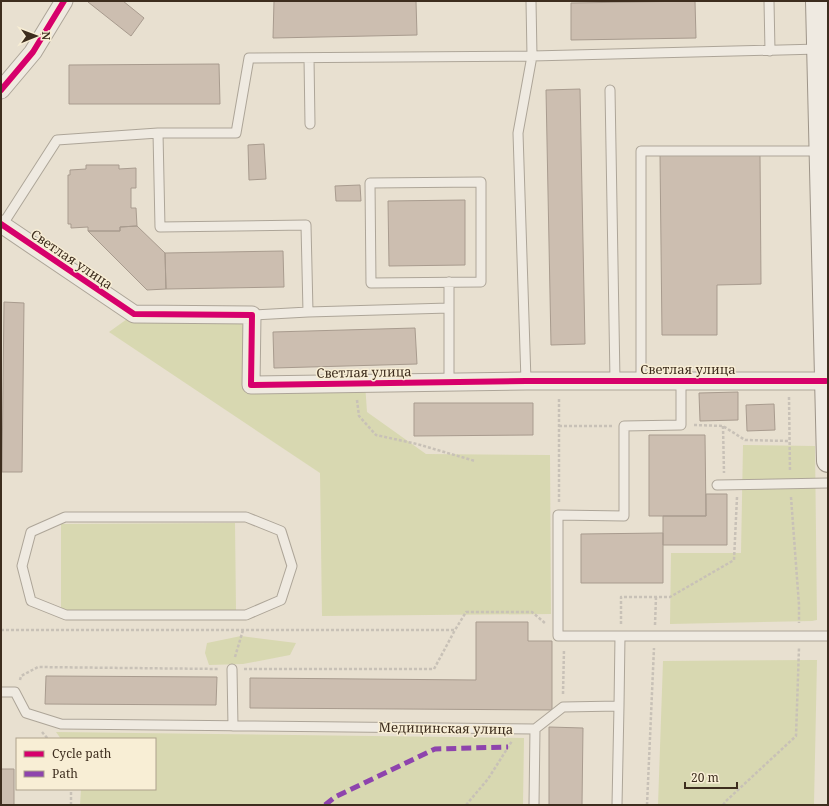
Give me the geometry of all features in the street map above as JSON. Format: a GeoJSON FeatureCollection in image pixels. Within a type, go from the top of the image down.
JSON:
{"type":"FeatureCollection","features":[{"type":"Feature","properties":{"kind":"main road"},"geometry":{"type":"LineString","coordinates":[[817,1],[828,461]]}},
{"type":"Feature","properties":{"kind":"street"},"geometry":{"type":"LineString","coordinates":[[1,90],[33,52],[64,1]]}},
{"type":"Feature","properties":{"kind":"street","name":"Светлая улица"},"geometry":{"type":"LineString","coordinates":[[2,226],[134,314],[252,315],[251,386],[356,383],[615,380],[826,381]]}},
{"type":"Feature","properties":{"kind":"lane"},"geometry":{"type":"LineString","coordinates":[[526,381],[518,133],[532,56],[531,1]]}},
{"type":"Feature","properties":{"kind":"lane"},"geometry":{"type":"LineString","coordinates":[[769,1],[770,51]]}},
{"type":"Feature","properties":{"kind":"lane"},"geometry":{"type":"LineString","coordinates":[[2,226],[57,140],[158,133],[236,133],[249,58],[532,56],[819,49]]}},
{"type":"Feature","properties":{"kind":"lane"},"geometry":{"type":"LineString","coordinates":[[309,58],[310,124]]}},
{"type":"Feature","properties":{"kind":"lane"},"geometry":{"type":"LineString","coordinates":[[610,90],[615,380]]}},
{"type":"Feature","properties":{"kind":"lane"},"geometry":{"type":"LineString","coordinates":[[158,133],[160,227],[306,225],[308,312]]}},
{"type":"Feature","properties":{"kind":"lane"},"geometry":{"type":"LineString","coordinates":[[641,380],[641,151],[820,151]]}},
{"type":"Feature","properties":{"kind":"lane"},"geometry":{"type":"LineString","coordinates":[[480,182],[481,282],[449,282],[371,283],[370,183],[480,182]]}},
{"type":"Feature","properties":{"kind":"lane"},"geometry":{"type":"LineString","coordinates":[[449,282],[449,382]]}},
{"type":"Feature","properties":{"kind":"lane"},"geometry":{"type":"LineString","coordinates":[[252,315],[449,308]]}},
{"type":"Feature","properties":{"kind":"lane"},"geometry":{"type":"LineString","coordinates":[[681,380],[681,425],[624,426],[624,516],[558,515],[561,636],[828,636]]}},
{"type":"Feature","properties":{"kind":"lane"},"geometry":{"type":"LineString","coordinates":[[721,485],[828,483]]}},
{"type":"Feature","properties":{"kind":"lane"},"geometry":{"type":"LineString","coordinates":[[66,517],[246,517],[281,531],[292,566],[281,600],[246,615],[66,615],[31,601],[22,566],[31,532],[66,517]]}},
{"type":"Feature","properties":{"kind":"lane"},"geometry":{"type":"LineString","coordinates":[[617,805],[620,636]]}},
{"type":"Feature","properties":{"kind":"lane"},"geometry":{"type":"LineString","coordinates":[[232,669],[233,726]]}},
{"type":"Feature","properties":{"kind":"lane","name":"Медицинская улица"},"geometry":{"type":"LineString","coordinates":[[1,692],[15,692],[26,713],[61,724],[535,729]]}},
{"type":"Feature","properties":{"kind":"lane"},"geometry":{"type":"LineString","coordinates":[[534,805],[535,729],[563,707],[619,706]]}},
{"type":"Feature","properties":{"kind":"path"},"geometry":{"type":"LineString","coordinates":[[558,515],[559,381]]}},
{"type":"Feature","properties":{"kind":"path"},"geometry":{"type":"LineString","coordinates":[[723,805],[796,736],[799,605],[790,484],[789,381]]}},
{"type":"Feature","properties":{"kind":"path"},"geometry":{"type":"LineString","coordinates":[[356,383],[359,416],[376,435],[417,444],[475,461]]}},
{"type":"Feature","properties":{"kind":"path"},"geometry":{"type":"LineString","coordinates":[[681,425],[723,426],[745,440],[789,440]]}},
{"type":"Feature","properties":{"kind":"path"},"geometry":{"type":"LineString","coordinates":[[559,426],[624,426]]}},
{"type":"Feature","properties":{"kind":"path"},"geometry":{"type":"LineString","coordinates":[[721,485],[723,426]]}},
{"type":"Feature","properties":{"kind":"path"},"geometry":{"type":"LineString","coordinates":[[620,636],[621,597],[670,597],[734,560],[737,484]]}},
{"type":"Feature","properties":{"kind":"path"},"geometry":{"type":"LineString","coordinates":[[647,805],[656,597]]}},
{"type":"Feature","properties":{"kind":"path"},"geometry":{"type":"LineString","coordinates":[[1,630],[455,630],[466,612],[532,612],[561,636],[563,707]]}},
{"type":"Feature","properties":{"kind":"path"},"geometry":{"type":"LineString","coordinates":[[232,669],[243,630]]}},
{"type":"Feature","properties":{"kind":"path"},"geometry":{"type":"LineString","coordinates":[[466,805],[488,779],[520,729]]}},
{"type":"Feature","properties":{"kind":"path"},"geometry":{"type":"LineString","coordinates":[[71,790],[71,805]]}},
{"type":"Feature","properties":{"kind":"green space"},"geometry":{"type":"Polygon","coordinates":[[[134,314],[252,315],[251,385],[365,383],[367,412],[426,454],[550,455],[551,614],[322,616],[320,473],[109,332],[134,314]]]}},
{"type":"Feature","properties":{"kind":"green space"},"geometry":{"type":"Polygon","coordinates":[[[743,445],[815,446],[817,620],[670,624],[671,553],[741,553],[743,445]]]}},
{"type":"Feature","properties":{"kind":"green space"},"geometry":{"type":"Polygon","coordinates":[[[235,523],[236,610],[61,611],[61,524],[235,523]]]}},
{"type":"Feature","properties":{"kind":"green space"},"geometry":{"type":"Polygon","coordinates":[[[241,636],[296,643],[290,655],[243,664],[209,665],[205,653],[207,643],[241,636]]]}},
{"type":"Feature","properties":{"kind":"green space"},"geometry":{"type":"Polygon","coordinates":[[[817,660],[814,805],[658,805],[663,661],[817,660]]]}},
{"type":"Feature","properties":{"kind":"green space"},"geometry":{"type":"Polygon","coordinates":[[[56,732],[524,738],[523,805],[80,805],[81,790],[156,790],[156,738],[60,738],[56,732]]]}},
{"type":"Feature","properties":{"kind":"building"},"geometry":{"type":"Polygon","coordinates":[[[123,1],[144,18],[131,36],[88,2],[123,1]]]}},
{"type":"Feature","properties":{"kind":"building"},"geometry":{"type":"Polygon","coordinates":[[[274,1],[416,1],[417,35],[273,38],[274,1]]]}},
{"type":"Feature","properties":{"kind":"building"},"geometry":{"type":"Polygon","coordinates":[[[695,1],[696,38],[571,40],[571,3],[695,1]]]}},
{"type":"Feature","properties":{"kind":"building"},"geometry":{"type":"Polygon","coordinates":[[[219,64],[220,104],[69,104],[69,65],[219,64]]]}},
{"type":"Feature","properties":{"kind":"building"},"geometry":{"type":"Polygon","coordinates":[[[580,89],[585,344],[551,345],[546,90],[580,89]]]}},
{"type":"Feature","properties":{"kind":"building"},"geometry":{"type":"Polygon","coordinates":[[[264,144],[266,179],[249,180],[248,145],[264,144]]]}},
{"type":"Feature","properties":{"kind":"building"},"geometry":{"type":"Polygon","coordinates":[[[660,155],[760,155],[761,284],[717,285],[717,335],[662,335],[660,155]]]}},
{"type":"Feature","properties":{"kind":"building"},"geometry":{"type":"Polygon","coordinates":[[[86,165],[119,165],[119,169],[136,168],[136,188],[131,188],[131,208],[136,208],[137,226],[120,227],[120,231],[88,231],[88,227],[71,228],[71,224],[68,224],[68,175],[70,175],[70,170],[86,169],[86,165]]]}},
{"type":"Feature","properties":{"kind":"building"},"geometry":{"type":"Polygon","coordinates":[[[360,185],[361,201],[336,201],[335,186],[360,185]]]}},
{"type":"Feature","properties":{"kind":"building"},"geometry":{"type":"Polygon","coordinates":[[[465,200],[465,265],[389,266],[388,201],[465,200]]]}},
{"type":"Feature","properties":{"kind":"building"},"geometry":{"type":"Polygon","coordinates":[[[137,226],[165,253],[166,289],[147,290],[88,231],[120,231],[120,227],[137,226]]]}},
{"type":"Feature","properties":{"kind":"building"},"geometry":{"type":"Polygon","coordinates":[[[283,251],[284,287],[166,289],[165,253],[283,251]]]}},
{"type":"Feature","properties":{"kind":"building"},"geometry":{"type":"Polygon","coordinates":[[[4,302],[24,303],[22,472],[2,472],[4,302]]]}},
{"type":"Feature","properties":{"kind":"building"},"geometry":{"type":"Polygon","coordinates":[[[415,328],[417,364],[274,368],[273,332],[415,328]]]}},
{"type":"Feature","properties":{"kind":"building"},"geometry":{"type":"Polygon","coordinates":[[[738,392],[738,420],[700,421],[699,393],[738,392]]]}},
{"type":"Feature","properties":{"kind":"building"},"geometry":{"type":"Polygon","coordinates":[[[414,403],[533,403],[533,435],[414,436],[414,403]]]}},
{"type":"Feature","properties":{"kind":"building"},"geometry":{"type":"Polygon","coordinates":[[[774,404],[775,430],[747,431],[746,405],[774,404]]]}},
{"type":"Feature","properties":{"kind":"building"},"geometry":{"type":"Polygon","coordinates":[[[649,435],[705,435],[706,516],[649,516],[649,435]]]}},
{"type":"Feature","properties":{"kind":"building"},"geometry":{"type":"Polygon","coordinates":[[[706,494],[727,494],[727,545],[663,545],[663,516],[706,516],[706,494]]]}},
{"type":"Feature","properties":{"kind":"building"},"geometry":{"type":"Polygon","coordinates":[[[663,533],[663,583],[581,583],[581,534],[663,533]]]}},
{"type":"Feature","properties":{"kind":"building"},"geometry":{"type":"Polygon","coordinates":[[[476,622],[528,622],[528,641],[552,641],[552,710],[250,708],[250,678],[476,680],[476,622]]]}},
{"type":"Feature","properties":{"kind":"building"},"geometry":{"type":"Polygon","coordinates":[[[46,676],[217,677],[216,705],[45,704],[46,676]]]}},
{"type":"Feature","properties":{"kind":"building"},"geometry":{"type":"Polygon","coordinates":[[[549,727],[583,728],[582,805],[549,805],[549,727]]]}},
{"type":"Feature","properties":{"kind":"building"},"geometry":{"type":"Polygon","coordinates":[[[1,769],[14,769],[14,805],[1,805],[1,769]]]}},
{"type":"Feature","properties":{"kind":"marked path"},"geometry":{"type":"LineString","coordinates":[[325,805],[335,797],[435,749],[508,747]]}},
{"type":"Feature","properties":{"kind":"cycle path"},"geometry":{"type":"LineString","coordinates":[[1,90],[33,52],[64,1]]}},
{"type":"Feature","properties":{"kind":"cycle path"},"geometry":{"type":"LineString","coordinates":[[1,224],[134,314],[252,315],[251,385],[526,381],[826,381]]}}]}
